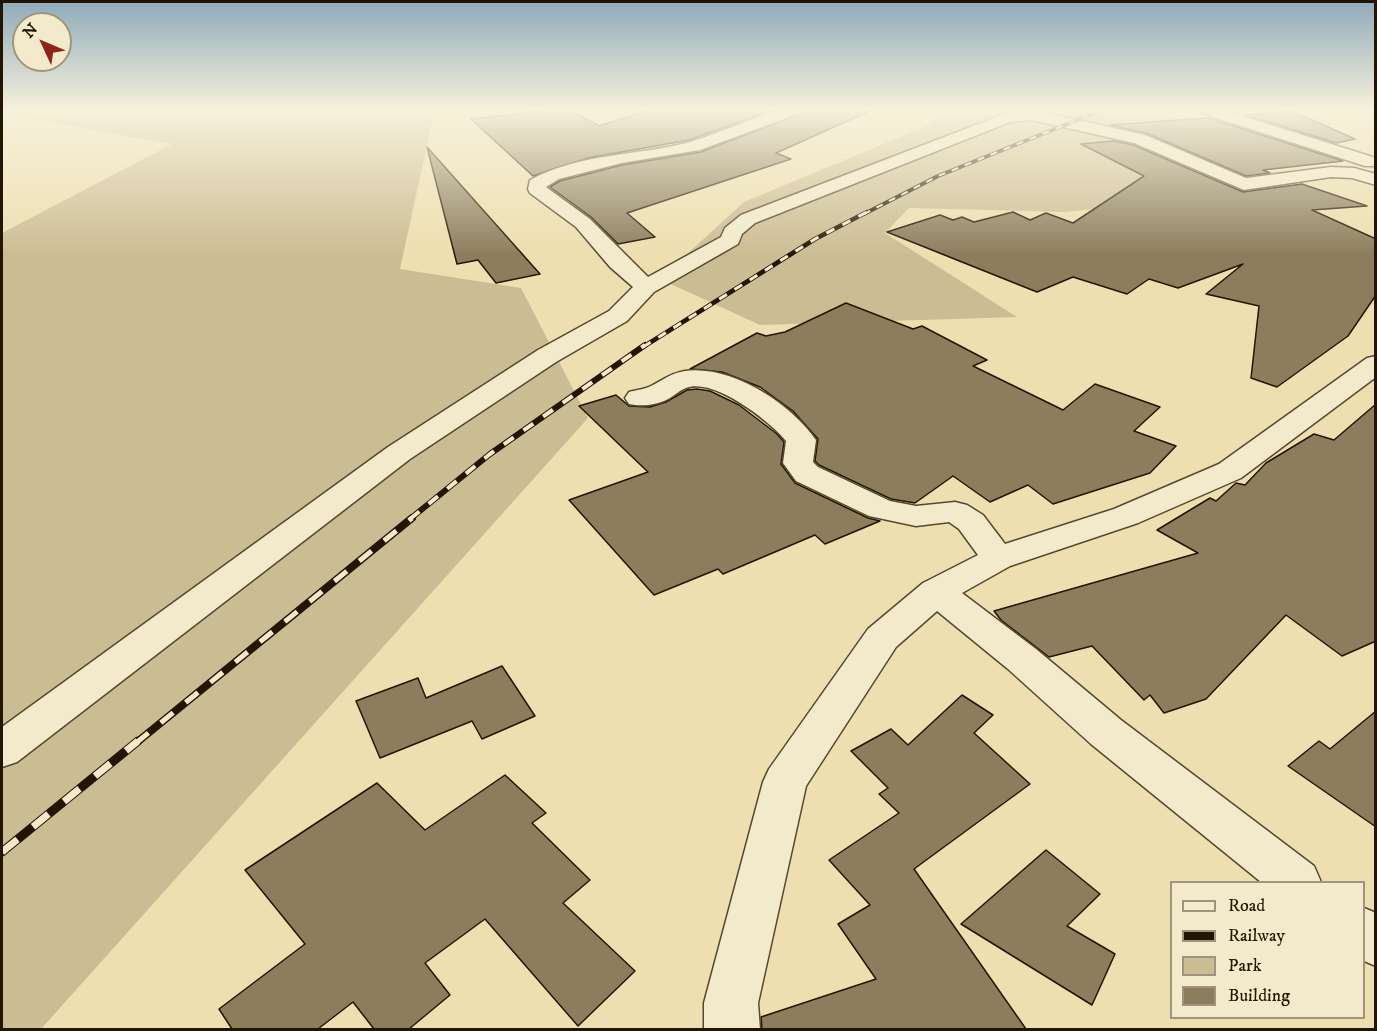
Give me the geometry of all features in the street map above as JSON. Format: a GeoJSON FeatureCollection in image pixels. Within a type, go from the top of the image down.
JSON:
{"type":"FeatureCollection","features":[{"type":"Feature","properties":{"kind":"street"},"geometry":{"type":"LineString","coordinates":[[622,158],[553,175],[537,184],[537,189],[583,223],[618,262],[646,287]]}},
{"type":"Feature","properties":{"kind":"street"},"geometry":{"type":"LineString","coordinates":[[2,750],[399,453],[548,356],[618,316],[646,287],[731,240],[732,232],[748,219],[904,158]]}},
{"type":"Feature","properties":{"kind":"street"},"geometry":{"type":"LineString","coordinates":[[1184,158],[1244,184],[1341,172],[1376,180]]}},
{"type":"Feature","properties":{"kind":"street"},"geometry":{"type":"LineString","coordinates":[[1357,158],[1376,164]]}},
{"type":"Feature","properties":{"kind":"street"},"geometry":{"type":"LineString","coordinates":[[732,1029],[731,1003],[785,782],[882,638],[936,592],[998,558],[1126,516],[1230,471],[1376,364]]}},
{"type":"Feature","properties":{"kind":"street"},"geometry":{"type":"LineString","coordinates":[[639,398],[658,393],[685,379],[709,380],[783,419],[801,440],[798,463],[807,474],[881,509],[903,515],[955,512],[970,522],[998,558]]}},
{"type":"Feature","properties":{"kind":"street"},"geometry":{"type":"LineString","coordinates":[[936,592],[1022,659],[1124,747],[1296,881]]}},
{"type":"Feature","properties":{"kind":"green space"},"geometry":{"type":"Polygon","coordinates":[[[145,158],[424,158],[400,269],[521,288],[588,418],[41,1029],[2,1030],[2,233],[145,158]]]}},
{"type":"Feature","properties":{"kind":"green space"},"geometry":{"type":"Polygon","coordinates":[[[849,158],[1143,158],[1126,164],[1159,183],[1150,203],[1065,212],[909,208],[885,233],[1017,317],[760,325],[660,279],[744,202],[849,158]]]}},
{"type":"Feature","properties":{"kind":"building"},"geometry":{"type":"Polygon","coordinates":[[[430,158],[437,158],[540,274],[496,283],[478,260],[457,264],[430,158]]]}},
{"type":"Feature","properties":{"kind":"building"},"geometry":{"type":"Polygon","coordinates":[[[514,158],[588,158],[533,176],[514,158]]]}},
{"type":"Feature","properties":{"kind":"building"},"geometry":{"type":"Polygon","coordinates":[[[664,158],[791,159],[627,213],[655,237],[618,244],[591,217],[550,187],[560,181],[622,165],[664,158]]]}},
{"type":"Feature","properties":{"kind":"building"},"geometry":{"type":"Polygon","coordinates":[[[1109,158],[1164,158],[1243,192],[1302,184],[1367,206],[1312,210],[1376,239],[1376,295],[1348,336],[1277,387],[1251,378],[1259,306],[1206,294],[1243,264],[1178,288],[1149,279],[1127,294],[1073,277],[1037,292],[887,232],[940,215],[953,220],[962,217],[974,222],[1013,212],[1030,220],[1046,213],[1073,223],[1144,176],[1109,158]]]}},
{"type":"Feature","properties":{"kind":"building"},"geometry":{"type":"Polygon","coordinates":[[[1204,158],[1334,158],[1343,161],[1263,170],[1270,173],[1246,176],[1204,158]]]}},
{"type":"Feature","properties":{"kind":"building"},"geometry":{"type":"Polygon","coordinates":[[[846,303],[913,329],[922,326],[987,360],[973,366],[1063,410],[1095,384],[1160,407],[1134,431],[1176,446],[1150,473],[1053,504],[1028,485],[990,502],[953,476],[915,503],[891,499],[819,465],[815,461],[818,439],[793,411],[760,387],[722,372],[690,369],[757,333],[766,336],[785,332],[846,303]]]}},
{"type":"Feature","properties":{"kind":"building"},"geometry":{"type":"Polygon","coordinates":[[[687,390],[710,391],[739,405],[777,434],[784,442],[781,464],[795,483],[868,518],[880,521],[825,544],[815,535],[723,574],[718,569],[654,595],[569,500],[648,472],[579,406],[616,395],[629,406],[650,407],[666,402],[687,390]]]}},
{"type":"Feature","properties":{"kind":"building"},"geometry":{"type":"Polygon","coordinates":[[[1376,404],[1376,641],[1342,656],[1286,615],[1206,699],[1164,713],[1150,695],[1144,700],[1092,646],[1049,657],[1001,620],[994,611],[1198,553],[1157,530],[1210,498],[1216,501],[1236,483],[1245,485],[1266,463],[1314,434],[1334,440],[1376,404]]]}},
{"type":"Feature","properties":{"kind":"building"},"geometry":{"type":"Polygon","coordinates":[[[502,666],[535,716],[482,739],[472,721],[380,758],[356,701],[418,678],[426,698],[502,666]]]}},
{"type":"Feature","properties":{"kind":"building"},"geometry":{"type":"Polygon","coordinates":[[[962,695],[993,715],[974,733],[1030,784],[914,869],[1026,1029],[762,1029],[761,1017],[876,979],[838,924],[870,905],[829,860],[899,813],[879,794],[888,788],[851,751],[891,729],[908,745],[962,695]]]}},
{"type":"Feature","properties":{"kind":"building"},"geometry":{"type":"Polygon","coordinates":[[[1376,711],[1376,827],[1288,766],[1319,741],[1330,749],[1376,711]]]}},
{"type":"Feature","properties":{"kind":"building"},"geometry":{"type":"Polygon","coordinates":[[[505,775],[546,813],[532,823],[590,880],[563,903],[635,971],[578,1026],[485,919],[425,963],[450,995],[409,1029],[374,1029],[353,1002],[318,1029],[232,1029],[219,1009],[305,944],[245,870],[377,783],[425,830],[505,775]]]}},
{"type":"Feature","properties":{"kind":"building"},"geometry":{"type":"Polygon","coordinates":[[[1046,850],[1100,894],[1067,926],[1115,954],[1092,1005],[961,924],[1046,850]]]}},
{"type":"Feature","properties":{"kind":"railway"},"geometry":{"type":"LineString","coordinates":[[864,214],[938,176],[982,158]]}},
{"type":"Feature","properties":{"kind":"railway"},"geometry":{"type":"LineString","coordinates":[[643,347],[815,239],[867,212]]}},
{"type":"Feature","properties":{"kind":"railway"},"geometry":{"type":"LineString","coordinates":[[410,519],[490,454],[645,345]]}},
{"type":"Feature","properties":{"kind":"railway"},"geometry":{"type":"LineString","coordinates":[[136,743],[412,518]]}},
{"type":"Feature","properties":{"kind":"railway"},"geometry":{"type":"LineString","coordinates":[[2,852],[138,741]]}}]}
